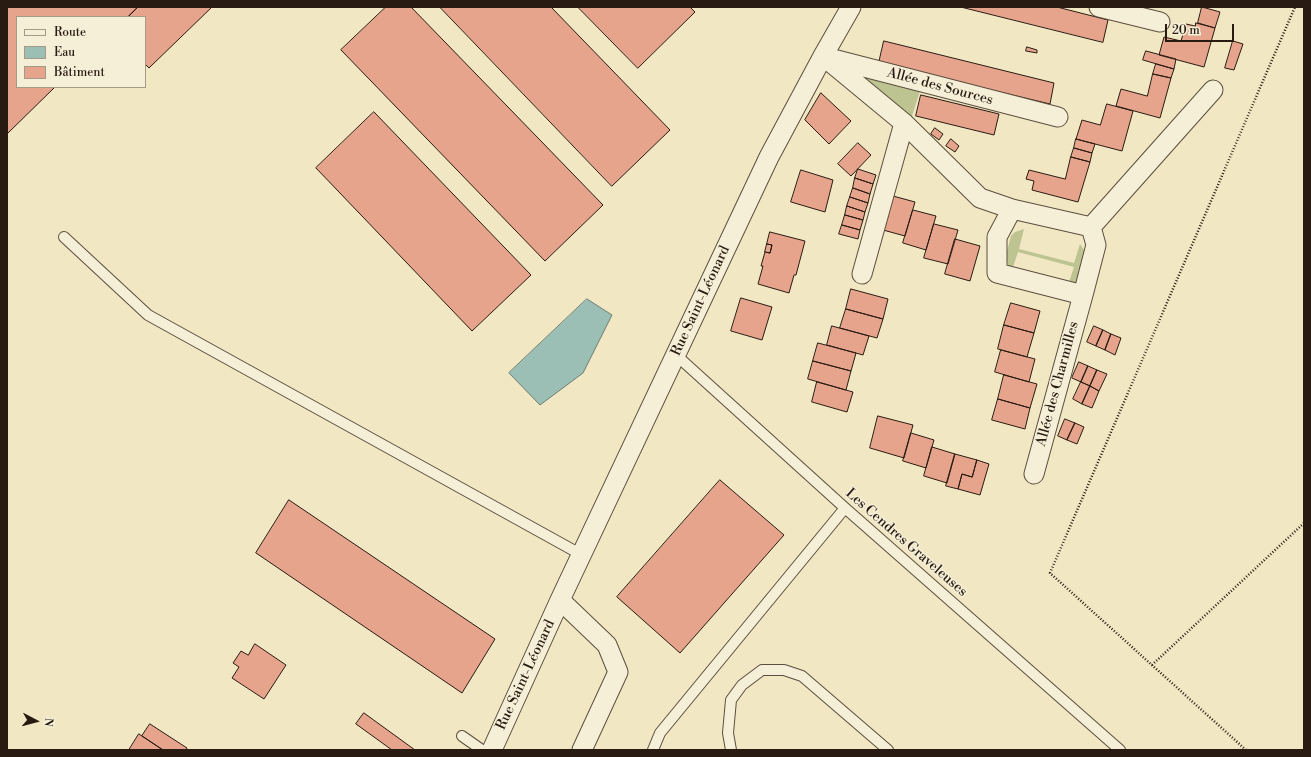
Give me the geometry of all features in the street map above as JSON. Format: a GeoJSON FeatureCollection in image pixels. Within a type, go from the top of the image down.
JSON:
{"type":"FeatureCollection","features":[{"type":"Feature","properties":{"kind":"street","name":"Rue Saint-Léonard"},"geometry":{"type":"LineString","coordinates":[[492,750],[560,600],[769,157],[851,7]]}},
{"type":"Feature","properties":{"kind":"street"},"geometry":{"type":"LineString","coordinates":[[1099,7],[1160,22]]}},
{"type":"Feature","properties":{"kind":"street","name":"Allée des Sources"},"geometry":{"type":"LineString","coordinates":[[823,56],[1058,117]]}},
{"type":"Feature","properties":{"kind":"street"},"geometry":{"type":"LineString","coordinates":[[823,56],[904,123],[980,198],[1012,209],[1091,227],[1213,90]]}},
{"type":"Feature","properties":{"kind":"street"},"geometry":{"type":"LineString","coordinates":[[862,274],[904,123]]}},
{"type":"Feature","properties":{"kind":"street"},"geometry":{"type":"LineString","coordinates":[[1012,209],[997,236],[998,273],[1083,295]]}},
{"type":"Feature","properties":{"kind":"street","name":"Allée des Charmilles"},"geometry":{"type":"LineString","coordinates":[[1034,474],[1096,245],[1091,227]]}},
{"type":"Feature","properties":{"kind":"street","name":"Rue Saint-Léonard"},"geometry":{"type":"LineString","coordinates":[[560,600],[607,645],[618,672],[582,750]]}},
{"type":"Feature","properties":{"kind":"lane"},"geometry":{"type":"LineString","coordinates":[[64,237],[148,315],[582,555]]}},
{"type":"Feature","properties":{"kind":"lane","name":"Les Cendres Graveleuses"},"geometry":{"type":"LineString","coordinates":[[676,355],[845,508],[1120,750]]}},
{"type":"Feature","properties":{"kind":"lane"},"geometry":{"type":"LineString","coordinates":[[653,750],[660,733],[845,508]]}},
{"type":"Feature","properties":{"kind":"lane"},"geometry":{"type":"LineString","coordinates":[[732,750],[728,733],[731,700],[742,685],[762,670],[784,670],[802,676],[888,750]]}},
{"type":"Feature","properties":{"kind":"lane"},"geometry":{"type":"LineString","coordinates":[[462,736],[482,750]]}},
{"type":"Feature","properties":{"kind":"path"},"geometry":{"type":"LineString","coordinates":[[1246,750],[1050,573],[1295,7]]}},
{"type":"Feature","properties":{"kind":"path"},"geometry":{"type":"LineString","coordinates":[[1152,665],[1304,523]]}},
{"type":"Feature","properties":{"kind":"green space"},"geometry":{"type":"Polygon","coordinates":[[[863,77],[920,91],[911,119],[863,77]]]}},
{"type":"Feature","properties":{"kind":"green space"},"geometry":{"type":"Polygon","coordinates":[[[1024,229],[1019,249],[1074,263],[1080,244],[1086,253],[1079,282],[1068,285],[1074,267],[1018,252],[1012,270],[1008,265],[1006,255],[1011,236],[1015,232],[1024,229]]]}},
{"type":"Feature","properties":{"kind":"water"},"geometry":{"type":"Polygon","coordinates":[[[587,299],[612,315],[583,373],[540,405],[509,373],[587,299]]]}},
{"type":"Feature","properties":{"kind":"building"},"geometry":{"type":"Polygon","coordinates":[[[7,7],[138,7],[129,16],[16,16],[16,88],[54,88],[7,134],[7,7]]]}},
{"type":"Feature","properties":{"kind":"building"},"geometry":{"type":"Polygon","coordinates":[[[138,7],[212,7],[149,68],[146,65],[146,16],[129,16],[138,7]]]}},
{"type":"Feature","properties":{"kind":"building"},"geometry":{"type":"Polygon","coordinates":[[[386,7],[411,7],[603,205],[545,261],[341,50],[386,7]]]}},
{"type":"Feature","properties":{"kind":"building"},"geometry":{"type":"Polygon","coordinates":[[[440,7],[551,7],[670,130],[612,186],[440,7]]]}},
{"type":"Feature","properties":{"kind":"building"},"geometry":{"type":"Polygon","coordinates":[[[578,7],[690,7],[695,12],[638,68],[578,7]]]}},
{"type":"Feature","properties":{"kind":"building"},"geometry":{"type":"Polygon","coordinates":[[[961,7],[1057,7],[1108,20],[1103,42],[961,7]]]}},
{"type":"Feature","properties":{"kind":"building"},"geometry":{"type":"Polygon","coordinates":[[[1202,7],[1220,12],[1215,28],[1198,23],[1202,7]]]}},
{"type":"Feature","properties":{"kind":"building"},"geometry":{"type":"Polygon","coordinates":[[[1196,23],[1215,28],[1204,67],[1159,55],[1164,37],[1181,41],[1186,24],[1195,26],[1196,23]]]}},
{"type":"Feature","properties":{"kind":"building"},"geometry":{"type":"Polygon","coordinates":[[[884,41],[1054,83],[1050,104],[879,63],[884,41]]]}},
{"type":"Feature","properties":{"kind":"building"},"geometry":{"type":"Polygon","coordinates":[[[1233,41],[1243,44],[1234,70],[1225,68],[1233,41]]]}},
{"type":"Feature","properties":{"kind":"building"},"geometry":{"type":"Polygon","coordinates":[[[1027,47],[1037,50],[1037,53],[1026,51],[1027,47]]]}},
{"type":"Feature","properties":{"kind":"building"},"geometry":{"type":"Polygon","coordinates":[[[1146,51],[1176,59],[1174,69],[1143,60],[1146,51]]]}},
{"type":"Feature","properties":{"kind":"building"},"geometry":{"type":"Polygon","coordinates":[[[1156,64],[1174,69],[1171,78],[1153,74],[1156,64]]]}},
{"type":"Feature","properties":{"kind":"building"},"geometry":{"type":"Polygon","coordinates":[[[1153,74],[1171,78],[1160,118],[1116,106],[1121,89],[1147,96],[1153,74]]]}},
{"type":"Feature","properties":{"kind":"building"},"geometry":{"type":"Polygon","coordinates":[[[821,93],[851,121],[829,144],[805,120],[821,93]]]}},
{"type":"Feature","properties":{"kind":"building"},"geometry":{"type":"Polygon","coordinates":[[[921,95],[999,114],[994,135],[916,116],[921,95]]]}},
{"type":"Feature","properties":{"kind":"building"},"geometry":{"type":"Polygon","coordinates":[[[1107,104],[1133,111],[1122,151],[1076,139],[1082,120],[1100,125],[1107,104]]]}},
{"type":"Feature","properties":{"kind":"building"},"geometry":{"type":"Polygon","coordinates":[[[374,112],[531,275],[472,331],[316,168],[374,112]]]}},
{"type":"Feature","properties":{"kind":"building"},"geometry":{"type":"Polygon","coordinates":[[[935,128],[943,134],[939,140],[931,134],[935,128]]]}},
{"type":"Feature","properties":{"kind":"building"},"geometry":{"type":"Polygon","coordinates":[[[951,139],[959,146],[955,152],[946,146],[951,139]]]}},
{"type":"Feature","properties":{"kind":"building"},"geometry":{"type":"Polygon","coordinates":[[[1076,139],[1095,144],[1092,153],[1074,148],[1076,139]]]}},
{"type":"Feature","properties":{"kind":"building"},"geometry":{"type":"Polygon","coordinates":[[[858,143],[871,155],[851,176],[838,164],[858,143]]]}},
{"type":"Feature","properties":{"kind":"building"},"geometry":{"type":"Polygon","coordinates":[[[1074,148],[1092,153],[1090,162],[1071,157],[1074,148]]]}},
{"type":"Feature","properties":{"kind":"building"},"geometry":{"type":"Polygon","coordinates":[[[1071,157],[1090,162],[1078,202],[1032,190],[1034,181],[1026,179],[1029,170],[1065,179],[1071,157]]]}},
{"type":"Feature","properties":{"kind":"building"},"geometry":{"type":"Polygon","coordinates":[[[858,169],[876,175],[873,184],[855,178],[858,169]]]}},
{"type":"Feature","properties":{"kind":"building"},"geometry":{"type":"Polygon","coordinates":[[[801,170],[833,180],[825,212],[791,202],[801,170]]]}},
{"type":"Feature","properties":{"kind":"building"},"geometry":{"type":"Polygon","coordinates":[[[855,178],[873,184],[870,194],[853,188],[855,178]]]}},
{"type":"Feature","properties":{"kind":"building"},"geometry":{"type":"Polygon","coordinates":[[[853,188],[870,194],[868,203],[850,197],[853,188]]]}},
{"type":"Feature","properties":{"kind":"building"},"geometry":{"type":"Polygon","coordinates":[[[893,196],[915,202],[905,236],[883,230],[893,196]]]}},
{"type":"Feature","properties":{"kind":"building"},"geometry":{"type":"Polygon","coordinates":[[[850,197],[868,203],[865,212],[847,206],[850,197]]]}},
{"type":"Feature","properties":{"kind":"building"},"geometry":{"type":"Polygon","coordinates":[[[847,206],[865,212],[863,220],[845,215],[847,206]]]}},
{"type":"Feature","properties":{"kind":"building"},"geometry":{"type":"Polygon","coordinates":[[[913,210],[936,216],[926,250],[903,243],[913,210]]]}},
{"type":"Feature","properties":{"kind":"building"},"geometry":{"type":"Polygon","coordinates":[[[845,215],[863,220],[860,230],[842,225],[845,215]]]}},
{"type":"Feature","properties":{"kind":"building"},"geometry":{"type":"Polygon","coordinates":[[[934,224],[958,230],[948,264],[924,258],[934,224]]]}},
{"type":"Feature","properties":{"kind":"building"},"geometry":{"type":"Polygon","coordinates":[[[842,225],[860,230],[858,239],[839,234],[842,225]]]}},
{"type":"Feature","properties":{"kind":"building"},"geometry":{"type":"Polygon","coordinates":[[[770,232],[805,241],[796,275],[794,275],[789,293],[758,284],[765,252],[770,253],[772,245],[767,244],[770,232]]]}},
{"type":"Feature","properties":{"kind":"building"},"geometry":{"type":"Polygon","coordinates":[[[955,239],[980,246],[970,281],[945,274],[955,239]]]}},
{"type":"Feature","properties":{"kind":"building"},"geometry":{"type":"Polygon","coordinates":[[[767,244],[772,245],[770,253],[765,252],[767,244]]]}},
{"type":"Feature","properties":{"kind":"building"},"geometry":{"type":"Polygon","coordinates":[[[851,289],[888,299],[883,319],[846,309],[851,289]]]}},
{"type":"Feature","properties":{"kind":"building"},"geometry":{"type":"Polygon","coordinates":[[[741,298],[772,307],[762,340],[731,331],[741,298]]]}},
{"type":"Feature","properties":{"kind":"building"},"geometry":{"type":"Polygon","coordinates":[[[1011,303],[1040,311],[1034,333],[1004,325],[1011,303]]]}},
{"type":"Feature","properties":{"kind":"building"},"geometry":{"type":"Polygon","coordinates":[[[846,309],[883,319],[877,338],[840,328],[846,309]]]}},
{"type":"Feature","properties":{"kind":"building"},"geometry":{"type":"Polygon","coordinates":[[[1004,325],[1034,333],[1027,357],[998,349],[1004,325]]]}},
{"type":"Feature","properties":{"kind":"building"},"geometry":{"type":"Polygon","coordinates":[[[832,326],[869,336],[863,355],[827,345],[832,326]]]}},
{"type":"Feature","properties":{"kind":"building"},"geometry":{"type":"Polygon","coordinates":[[[1094,326],[1103,330],[1096,346],[1087,342],[1094,326]]]}},
{"type":"Feature","properties":{"kind":"building"},"geometry":{"type":"Polygon","coordinates":[[[1103,330],[1111,334],[1105,350],[1096,346],[1103,330]]]}},
{"type":"Feature","properties":{"kind":"building"},"geometry":{"type":"Polygon","coordinates":[[[1111,334],[1121,338],[1115,355],[1105,350],[1111,334]]]}},
{"type":"Feature","properties":{"kind":"building"},"geometry":{"type":"Polygon","coordinates":[[[818,343],[856,353],[851,371],[813,361],[818,343]]]}},
{"type":"Feature","properties":{"kind":"building"},"geometry":{"type":"Polygon","coordinates":[[[1001,350],[1035,359],[1029,382],[995,372],[1001,350]]]}},
{"type":"Feature","properties":{"kind":"building"},"geometry":{"type":"Polygon","coordinates":[[[813,361],[851,371],[846,390],[808,379],[813,361]]]}},
{"type":"Feature","properties":{"kind":"building"},"geometry":{"type":"Polygon","coordinates":[[[1079,362],[1088,366],[1081,382],[1072,378],[1079,362]]]}},
{"type":"Feature","properties":{"kind":"building"},"geometry":{"type":"Polygon","coordinates":[[[1088,366],[1097,370],[1090,386],[1081,382],[1088,366]]]}},
{"type":"Feature","properties":{"kind":"building"},"geometry":{"type":"Polygon","coordinates":[[[1097,370],[1107,374],[1099,391],[1090,386],[1097,370]]]}},
{"type":"Feature","properties":{"kind":"building"},"geometry":{"type":"Polygon","coordinates":[[[1004,375],[1037,384],[1030,408],[998,399],[1004,375]]]}},
{"type":"Feature","properties":{"kind":"building"},"geometry":{"type":"Polygon","coordinates":[[[817,382],[853,392],[847,412],[812,402],[817,382]]]}},
{"type":"Feature","properties":{"kind":"building"},"geometry":{"type":"Polygon","coordinates":[[[1081,382],[1090,386],[1082,404],[1073,399],[1081,382]]]}},
{"type":"Feature","properties":{"kind":"building"},"geometry":{"type":"Polygon","coordinates":[[[1090,386],[1099,391],[1092,408],[1082,404],[1090,386]]]}},
{"type":"Feature","properties":{"kind":"building"},"geometry":{"type":"Polygon","coordinates":[[[998,399],[1030,408],[1025,429],[992,420],[998,399]]]}},
{"type":"Feature","properties":{"kind":"building"},"geometry":{"type":"Polygon","coordinates":[[[878,416],[913,425],[904,458],[870,448],[878,416]]]}},
{"type":"Feature","properties":{"kind":"building"},"geometry":{"type":"Polygon","coordinates":[[[1065,419],[1075,423],[1067,440],[1058,436],[1065,419]]]}},
{"type":"Feature","properties":{"kind":"building"},"geometry":{"type":"Polygon","coordinates":[[[1075,423],[1084,427],[1077,444],[1067,440],[1075,423]]]}},
{"type":"Feature","properties":{"kind":"building"},"geometry":{"type":"Polygon","coordinates":[[[911,433],[934,440],[926,468],[903,461],[911,433]]]}},
{"type":"Feature","properties":{"kind":"building"},"geometry":{"type":"Polygon","coordinates":[[[932,447],[955,454],[947,483],[924,476],[932,447]]]}},
{"type":"Feature","properties":{"kind":"building"},"geometry":{"type":"Polygon","coordinates":[[[955,454],[977,460],[972,477],[962,474],[958,489],[946,486],[955,454]]]}},
{"type":"Feature","properties":{"kind":"building"},"geometry":{"type":"Polygon","coordinates":[[[977,460],[989,464],[980,495],[958,489],[962,474],[972,477],[977,460]]]}},
{"type":"Feature","properties":{"kind":"building"},"geometry":{"type":"Polygon","coordinates":[[[720,480],[784,535],[680,653],[617,597],[720,480]]]}},
{"type":"Feature","properties":{"kind":"building"},"geometry":{"type":"Polygon","coordinates":[[[289,500],[495,639],[462,693],[256,553],[289,500]]]}},
{"type":"Feature","properties":{"kind":"building"},"geometry":{"type":"Polygon","coordinates":[[[255,644],[286,665],[264,699],[232,678],[239,667],[233,663],[241,651],[248,655],[255,644]]]}},
{"type":"Feature","properties":{"kind":"building"},"geometry":{"type":"Polygon","coordinates":[[[364,713],[415,750],[392,750],[356,724],[364,713]]]}},
{"type":"Feature","properties":{"kind":"building"},"geometry":{"type":"Polygon","coordinates":[[[150,724],[187,748],[186,750],[163,750],[142,736],[150,724]]]}},
{"type":"Feature","properties":{"kind":"building"},"geometry":{"type":"Polygon","coordinates":[[[139,734],[163,750],[129,750],[139,734]]]}}]}
